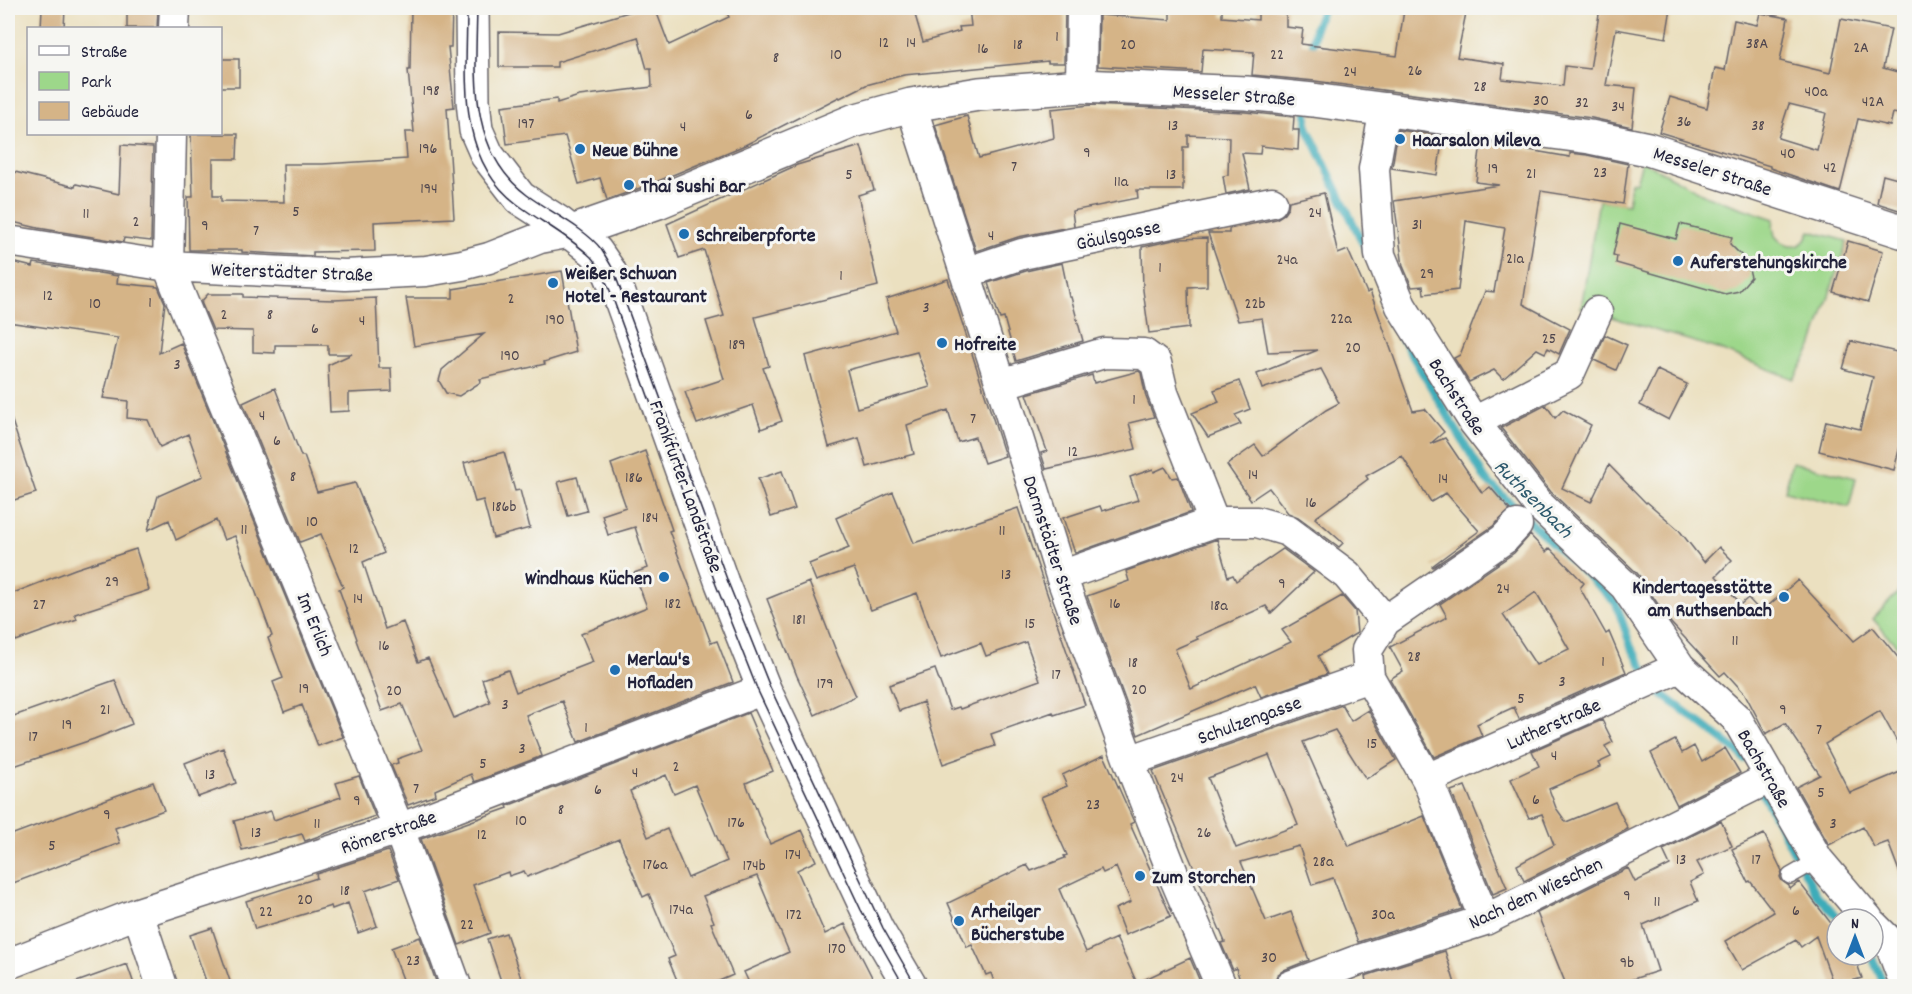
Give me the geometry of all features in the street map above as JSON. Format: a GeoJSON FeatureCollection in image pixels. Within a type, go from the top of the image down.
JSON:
{"type":"FeatureCollection","features":[{"type":"Feature","properties":{"kind":"street"},"geometry":{"type":"LineString","coordinates":[[174,27],[175,8]]}},
{"type":"Feature","properties":{"kind":"street","name":"Frankfurter Landstraße"},"geometry":{"type":"LineString","coordinates":[[472,8],[473,100],[476,130],[487,155],[520,198],[572,232],[597,252],[609,271],[723,584],[764,689],[878,930],[910,987]]}},
{"type":"Feature","properties":{"kind":"street"},"geometry":{"type":"LineString","coordinates":[[1081,86],[1082,8]]}},
{"type":"Feature","properties":{"kind":"street","name":"Messeler Straße"},"geometry":{"type":"LineString","coordinates":[[572,232],[658,202],[853,121],[911,105],[996,92],[1081,86],[1246,93],[1385,108],[1590,137],[1648,149],[1905,232]]}},
{"type":"Feature","properties":{"kind":"street","name":"Darmstädter Straße"},"geometry":{"type":"LineString","coordinates":[[911,105],[1060,576],[1174,876],[1221,987]]}},
{"type":"Feature","properties":{"kind":"street","name":"Bachstraße"},"geometry":{"type":"LineString","coordinates":[[1385,108],[1374,169],[1380,255],[1401,306],[1474,422],[1538,504],[1625,586],[1680,667],[1737,719],[1760,783],[1818,860],[1858,907]]}},
{"type":"Feature","properties":{"kind":"street"},"geometry":{"type":"LineString","coordinates":[[168,266],[171,135]]}},
{"type":"Feature","properties":{"kind":"street","name":"Gäulsgasse"},"geometry":{"type":"LineString","coordinates":[[965,273],[1022,254],[1272,202]]}},
{"type":"Feature","properties":{"kind":"street","name":"Weiterstädter Straße"},"geometry":{"type":"LineString","coordinates":[[8,241],[168,266],[345,275],[426,271],[462,265],[489,258],[540,238],[572,232]]}},
{"type":"Feature","properties":{"kind":"street","name":"Im Erlich"},"geometry":{"type":"LineString","coordinates":[[168,266],[399,829],[456,987]]}},
{"type":"Feature","properties":{"kind":"street"},"geometry":{"type":"LineString","coordinates":[[1474,422],[1569,374],[1597,312]]}},
{"type":"Feature","properties":{"kind":"street"},"geometry":{"type":"LineString","coordinates":[[1001,384],[1104,353],[1144,354],[1156,363],[1163,393],[1214,522]]}},
{"type":"Feature","properties":{"kind":"street"},"geometry":{"type":"LineString","coordinates":[[1060,576],[1214,522],[1257,522],[1288,531],[1347,574],[1385,621]]}},
{"type":"Feature","properties":{"kind":"street"},"geometry":{"type":"LineString","coordinates":[[1485,920],[1427,779],[1369,677],[1367,650],[1385,621],[1504,539],[1518,525]]}},
{"type":"Feature","properties":{"kind":"street","name":"Lutherstraße"},"geometry":{"type":"LineString","coordinates":[[1427,779],[1680,667]]}},
{"type":"Feature","properties":{"kind":"street","name":"Schulzengasse"},"geometry":{"type":"LineString","coordinates":[[1130,762],[1369,677]]}},
{"type":"Feature","properties":{"kind":"street","name":"Römerstraße"},"geometry":{"type":"LineString","coordinates":[[8,964],[138,913],[399,829],[764,689]]}},
{"type":"Feature","properties":{"kind":"street","name":"Nach dem Wieschen"},"geometry":{"type":"LineString","coordinates":[[1290,987],[1356,961],[1485,920],[1760,783]]}},
{"type":"Feature","properties":{"kind":"street"},"geometry":{"type":"LineString","coordinates":[[138,913],[162,987]]}},
{"type":"Feature","properties":{"kind":"street"},"geometry":{"type":"LineString","coordinates":[[1889,934],[1905,981]]}},
{"type":"Feature","properties":{"kind":"lane"},"geometry":{"type":"LineString","coordinates":[[1790,876],[1818,860]]}},
{"type":"Feature","properties":{"kind":"green space"},"geometry":{"type":"Polygon","coordinates":[[[1642,161],[1707,196],[1774,219],[1775,236],[1790,246],[1803,242],[1810,231],[1847,241],[1812,347],[1794,379],[1715,348],[1581,308],[1599,200],[1628,204],[1631,182],[1636,183],[1642,161]]]}},
{"type":"Feature","properties":{"kind":"green space"},"geometry":{"type":"Polygon","coordinates":[[[1792,462],[1856,478],[1849,507],[1785,491],[1792,462]]]}},
{"type":"Feature","properties":{"kind":"green space"},"geometry":{"type":"Polygon","coordinates":[[[1904,586],[1904,654],[1873,619],[1904,586]]]}},
{"type":"Feature","properties":{"kind":"building"},"geometry":{"type":"Polygon","coordinates":[[[42,8],[65,8],[64,27],[41,27],[42,8]]]}},
{"type":"Feature","properties":{"kind":"building"},"geometry":{"type":"Polygon","coordinates":[[[411,8],[452,8],[451,47],[448,47],[454,107],[447,108],[454,218],[374,222],[375,251],[313,252],[313,256],[242,252],[242,250],[189,250],[188,197],[193,197],[191,135],[238,134],[237,159],[213,159],[213,196],[221,196],[221,201],[284,202],[283,164],[407,159],[405,132],[414,132],[408,70],[410,70],[411,8]]]}},
{"type":"Feature","properties":{"kind":"building"},"geometry":{"type":"Polygon","coordinates":[[[642,8],[655,8],[669,45],[729,17],[724,8],[913,8],[923,42],[960,31],[959,27],[971,26],[969,8],[1065,8],[1064,63],[1048,63],[1048,61],[904,75],[866,85],[745,145],[607,200],[600,178],[579,184],[565,136],[507,144],[502,106],[557,99],[557,103],[579,96],[652,87],[651,69],[647,69],[638,37],[557,62],[557,67],[499,67],[499,32],[558,33],[642,8]]]}},
{"type":"Feature","properties":{"kind":"building"},"geometry":{"type":"Polygon","coordinates":[[[1170,8],[1222,8],[1222,17],[1258,20],[1258,8],[1286,8],[1286,27],[1303,29],[1301,44],[1397,56],[1404,10],[1419,12],[1419,8],[1467,8],[1457,57],[1504,64],[1502,79],[1563,86],[1565,66],[1590,69],[1600,8],[1671,8],[1666,38],[1616,29],[1606,85],[1636,88],[1632,127],[1592,118],[1315,81],[1252,75],[1254,52],[1203,49],[1201,72],[1098,66],[1099,15],[1170,20],[1170,8]]]}},
{"type":"Feature","properties":{"kind":"building"},"geometry":{"type":"Polygon","coordinates":[[[127,9],[158,9],[157,27],[127,27],[127,9]]]}},
{"type":"Feature","properties":{"kind":"building"},"geometry":{"type":"Polygon","coordinates":[[[1760,13],[1788,18],[1780,61],[1830,73],[1841,19],[1891,29],[1883,68],[1905,74],[1905,115],[1893,113],[1890,126],[1858,119],[1840,192],[1770,168],[1770,166],[1659,132],[1670,97],[1707,108],[1715,68],[1725,70],[1734,20],[1757,25],[1760,13]],[[1789,104],[1778,138],[1817,150],[1826,113],[1789,104]]]}},
{"type":"Feature","properties":{"kind":"building"},"geometry":{"type":"Polygon","coordinates":[[[222,59],[239,59],[239,87],[222,87],[222,59]]]}},
{"type":"Feature","properties":{"kind":"building"},"geometry":{"type":"Polygon","coordinates":[[[1091,105],[1245,112],[1294,117],[1293,130],[1299,130],[1298,150],[1261,146],[1260,154],[1242,153],[1250,189],[1226,194],[1223,176],[1228,175],[1229,137],[1188,135],[1188,147],[1183,147],[1183,190],[1137,190],[1138,198],[1072,211],[1074,226],[1018,237],[976,251],[935,125],[967,116],[979,158],[1054,138],[1051,109],[1091,105]]]}},
{"type":"Feature","properties":{"kind":"building"},"geometry":{"type":"Polygon","coordinates":[[[1398,130],[1443,136],[1437,175],[1392,168],[1398,130]]]}},
{"type":"Feature","properties":{"kind":"building"},"geometry":{"type":"Polygon","coordinates":[[[1481,142],[1570,157],[1570,153],[1587,155],[1628,164],[1623,204],[1541,191],[1523,304],[1570,329],[1559,354],[1548,348],[1545,353],[1537,349],[1503,379],[1494,370],[1469,382],[1454,358],[1460,355],[1485,291],[1494,292],[1505,228],[1466,221],[1458,290],[1424,294],[1423,286],[1412,287],[1403,266],[1394,201],[1499,185],[1476,182],[1481,142]]]}},
{"type":"Feature","properties":{"kind":"building"},"geometry":{"type":"Polygon","coordinates":[[[121,145],[153,147],[151,241],[124,238],[123,242],[8,221],[8,183],[11,171],[75,187],[76,184],[119,194],[121,145]]]}},
{"type":"Feature","properties":{"kind":"building"},"geometry":{"type":"Polygon","coordinates":[[[861,146],[874,190],[858,195],[878,286],[755,317],[769,366],[763,368],[782,421],[761,429],[753,405],[697,424],[685,392],[724,379],[706,321],[724,316],[704,250],[679,258],[667,224],[797,165],[861,146]]]}},
{"type":"Feature","properties":{"kind":"building"},"geometry":{"type":"Polygon","coordinates":[[[1883,175],[1905,181],[1905,212],[1877,203],[1883,175]]]}},
{"type":"Feature","properties":{"kind":"building"},"geometry":{"type":"Polygon","coordinates":[[[1324,193],[1338,254],[1348,250],[1367,293],[1370,291],[1413,411],[1425,409],[1444,432],[1430,444],[1445,438],[1482,493],[1490,487],[1510,510],[1493,526],[1433,567],[1479,531],[1446,493],[1431,502],[1402,456],[1366,476],[1368,479],[1315,518],[1343,543],[1339,547],[1298,517],[1288,513],[1269,488],[1251,500],[1227,465],[1255,445],[1263,456],[1339,403],[1321,369],[1262,389],[1257,374],[1318,350],[1268,352],[1262,318],[1238,321],[1208,233],[1229,233],[1229,229],[1276,219],[1284,214],[1289,201],[1324,193]]]}},
{"type":"Feature","properties":{"kind":"building","name":"Auferstehungskirche"},"geometry":{"type":"Polygon","coordinates":[[[1620,224],[1676,239],[1680,224],[1732,237],[1730,244],[1747,261],[1751,277],[1739,291],[1725,294],[1616,263],[1617,256],[1613,255],[1620,224]]]}},
{"type":"Feature","properties":{"kind":"building"},"geometry":{"type":"Polygon","coordinates":[[[1207,238],[1207,286],[1188,287],[1189,328],[1149,333],[1143,290],[1142,247],[1178,239],[1207,238]]]}},
{"type":"Feature","properties":{"kind":"building"},"geometry":{"type":"Polygon","coordinates":[[[1848,241],[1883,251],[1868,302],[1833,292],[1848,241]]]}},
{"type":"Feature","properties":{"kind":"building"},"geometry":{"type":"Polygon","coordinates":[[[8,261],[33,267],[34,263],[118,276],[117,283],[158,287],[165,303],[159,353],[181,343],[343,737],[318,746],[302,705],[284,712],[273,682],[283,678],[268,638],[272,636],[235,536],[224,540],[216,520],[176,540],[169,520],[148,530],[158,496],[203,476],[188,434],[160,447],[148,420],[127,418],[128,401],[103,398],[118,338],[8,322],[8,261]]]}},
{"type":"Feature","properties":{"kind":"building"},"geometry":{"type":"Polygon","coordinates":[[[1062,263],[1069,297],[1071,297],[1083,341],[1016,361],[1004,318],[1000,319],[988,283],[1062,263]]]}},
{"type":"Feature","properties":{"kind":"building"},"geometry":{"type":"Polygon","coordinates":[[[562,271],[576,352],[544,362],[545,364],[480,379],[481,382],[459,396],[446,393],[439,381],[442,370],[484,334],[414,346],[406,298],[453,298],[453,289],[562,271]]]}},
{"type":"Feature","properties":{"kind":"building"},"geometry":{"type":"Polygon","coordinates":[[[948,279],[1005,456],[984,463],[975,437],[958,442],[948,410],[907,425],[914,454],[867,467],[859,438],[829,447],[805,356],[896,331],[886,299],[948,279]],[[917,352],[847,370],[857,408],[930,387],[917,352]]]}},
{"type":"Feature","properties":{"kind":"building"},"geometry":{"type":"Polygon","coordinates":[[[208,294],[334,300],[376,298],[379,368],[391,368],[392,391],[349,393],[349,411],[330,412],[328,365],[352,354],[328,354],[328,345],[275,345],[275,353],[253,352],[253,331],[213,330],[201,302],[208,294]]]}},
{"type":"Feature","properties":{"kind":"building"},"geometry":{"type":"Polygon","coordinates":[[[1605,335],[1627,345],[1616,370],[1594,360],[1605,335]]]}},
{"type":"Feature","properties":{"kind":"building"},"geometry":{"type":"Polygon","coordinates":[[[1851,341],[1905,354],[1905,426],[1894,470],[1819,451],[1826,421],[1860,429],[1873,377],[1843,369],[1851,341]]]}},
{"type":"Feature","properties":{"kind":"building"},"geometry":{"type":"Polygon","coordinates":[[[1657,370],[1687,384],[1669,420],[1640,405],[1657,370]]]}},
{"type":"Feature","properties":{"kind":"building"},"geometry":{"type":"Polygon","coordinates":[[[1139,371],[1154,417],[1129,423],[1136,449],[1046,469],[1041,453],[1047,451],[1027,394],[1092,375],[1094,383],[1139,371]]]}},
{"type":"Feature","properties":{"kind":"building"},"geometry":{"type":"Polygon","coordinates":[[[1239,381],[1250,409],[1235,415],[1241,424],[1208,437],[1192,413],[1219,402],[1214,390],[1239,381]]]}},
{"type":"Feature","properties":{"kind":"building"},"geometry":{"type":"Polygon","coordinates":[[[275,388],[317,492],[355,483],[384,553],[363,562],[385,629],[403,622],[418,662],[428,658],[454,718],[490,702],[482,679],[508,670],[516,692],[593,662],[581,634],[647,607],[634,573],[648,568],[635,527],[608,535],[602,515],[626,507],[611,464],[645,451],[672,530],[669,531],[711,643],[717,641],[733,682],[578,742],[562,701],[526,715],[542,756],[474,782],[471,774],[435,790],[436,795],[408,805],[391,765],[398,763],[397,759],[422,750],[402,704],[382,711],[339,589],[343,587],[321,534],[300,542],[243,403],[275,388]]]}},
{"type":"Feature","properties":{"kind":"building"},"geometry":{"type":"Polygon","coordinates":[[[1546,405],[1555,418],[1563,410],[1591,425],[1562,488],[1591,502],[1609,465],[1646,503],[1679,530],[1704,562],[1719,547],[1732,560],[1716,576],[1741,604],[1748,598],[1761,612],[1798,580],[1854,641],[1873,627],[1905,666],[1905,756],[1880,711],[1825,744],[1850,793],[1905,770],[1905,879],[1902,879],[1888,842],[1874,847],[1863,827],[1829,845],[1796,787],[1820,775],[1785,723],[1766,734],[1745,694],[1725,672],[1720,676],[1671,623],[1637,573],[1551,492],[1501,428],[1546,405]]]}},
{"type":"Feature","properties":{"kind":"building"},"geometry":{"type":"Polygon","coordinates":[[[11,418],[36,493],[8,502],[8,419],[11,418]]]}},
{"type":"Feature","properties":{"kind":"building"},"geometry":{"type":"Polygon","coordinates":[[[504,452],[515,491],[520,490],[530,528],[493,538],[483,500],[475,502],[464,463],[504,452]]]}},
{"type":"Feature","properties":{"kind":"building"},"geometry":{"type":"Polygon","coordinates":[[[1165,467],[1172,478],[1178,477],[1191,512],[1075,553],[1063,518],[1100,506],[1102,511],[1138,500],[1130,477],[1165,467]]]}},
{"type":"Feature","properties":{"kind":"building"},"geometry":{"type":"Polygon","coordinates":[[[782,471],[795,509],[771,517],[758,479],[782,471]]]}},
{"type":"Feature","properties":{"kind":"building"},"geometry":{"type":"Polygon","coordinates":[[[577,477],[587,511],[568,516],[558,482],[577,477]]]}},
{"type":"Feature","properties":{"kind":"building"},"geometry":{"type":"Polygon","coordinates":[[[893,492],[914,543],[1018,508],[1085,705],[1054,715],[1053,712],[991,734],[995,746],[943,764],[923,702],[899,711],[889,685],[935,669],[950,710],[959,707],[960,709],[1040,680],[1026,642],[986,656],[981,643],[941,658],[917,593],[871,610],[854,568],[816,581],[809,564],[849,548],[836,518],[893,492]]]}},
{"type":"Feature","properties":{"kind":"building"},"geometry":{"type":"Polygon","coordinates":[[[1530,535],[1546,552],[1550,548],[1584,583],[1580,588],[1606,634],[1609,632],[1626,672],[1519,719],[1514,707],[1477,724],[1482,736],[1434,757],[1390,679],[1403,671],[1390,647],[1447,617],[1440,604],[1514,553],[1530,535]],[[1536,592],[1503,615],[1536,665],[1569,649],[1536,592]]]}},
{"type":"Feature","properties":{"kind":"building"},"geometry":{"type":"Polygon","coordinates":[[[1217,539],[1228,577],[1233,575],[1236,581],[1283,549],[1314,572],[1271,613],[1266,606],[1196,637],[1198,639],[1175,649],[1191,689],[1291,642],[1282,630],[1342,596],[1355,611],[1357,633],[1318,656],[1327,674],[1261,697],[1255,684],[1138,735],[1087,596],[1129,581],[1126,571],[1217,539]]]}},
{"type":"Feature","properties":{"kind":"building"},"geometry":{"type":"Polygon","coordinates":[[[136,549],[149,590],[75,614],[77,619],[16,641],[8,616],[8,595],[75,569],[136,549]]]}},
{"type":"Feature","properties":{"kind":"building"},"geometry":{"type":"Polygon","coordinates":[[[809,582],[856,696],[815,715],[767,599],[809,582]]]}},
{"type":"Feature","properties":{"kind":"building"},"geometry":{"type":"Polygon","coordinates":[[[115,680],[132,724],[8,768],[8,718],[115,680]]]}},
{"type":"Feature","properties":{"kind":"building"},"geometry":{"type":"Polygon","coordinates":[[[1342,705],[1351,721],[1368,710],[1396,760],[1366,779],[1335,730],[1303,742],[1349,846],[1424,816],[1462,909],[1358,942],[1333,878],[1312,885],[1299,846],[1241,862],[1266,921],[1291,912],[1309,960],[1277,975],[1273,987],[1242,987],[1236,968],[1233,970],[1221,943],[1225,942],[1153,771],[1342,705]],[[1269,755],[1208,778],[1236,848],[1298,825],[1269,755]]]}},
{"type":"Feature","properties":{"kind":"building"},"geometry":{"type":"Polygon","coordinates":[[[748,713],[773,771],[746,783],[770,844],[802,830],[816,861],[797,870],[825,934],[845,924],[877,987],[751,987],[744,972],[789,952],[757,876],[703,896],[714,922],[711,923],[733,975],[705,987],[680,987],[668,959],[675,956],[649,894],[643,897],[619,839],[527,877],[524,871],[509,876],[508,872],[473,885],[490,933],[459,945],[421,839],[508,808],[507,806],[748,713]],[[666,775],[630,791],[648,837],[667,829],[688,878],[727,861],[695,785],[674,794],[666,775]]]}},
{"type":"Feature","properties":{"kind":"building"},"geometry":{"type":"Polygon","coordinates":[[[1602,720],[1613,742],[1605,746],[1611,757],[1598,763],[1600,767],[1549,789],[1556,808],[1566,822],[1615,802],[1628,829],[1524,881],[1517,865],[1554,845],[1542,814],[1529,818],[1511,779],[1539,766],[1532,751],[1602,720]]]}},
{"type":"Feature","properties":{"kind":"building"},"geometry":{"type":"Polygon","coordinates":[[[1675,740],[1682,753],[1694,746],[1702,762],[1725,748],[1740,773],[1677,805],[1651,753],[1675,740]]]}},
{"type":"Feature","properties":{"kind":"building"},"geometry":{"type":"Polygon","coordinates":[[[223,748],[236,783],[198,797],[185,763],[223,748]]]}},
{"type":"Feature","properties":{"kind":"building"},"geometry":{"type":"Polygon","coordinates":[[[1104,755],[1134,822],[1130,824],[1171,916],[1125,935],[1115,909],[1131,902],[1116,867],[1103,873],[1101,869],[1059,889],[1086,952],[1116,938],[1137,983],[1190,958],[1201,984],[1195,987],[996,987],[991,973],[986,975],[972,945],[967,947],[948,903],[1027,865],[1031,871],[1065,858],[1064,856],[1067,855],[1041,797],[1067,786],[1062,775],[1104,755]]]}},
{"type":"Feature","properties":{"kind":"building"},"geometry":{"type":"Polygon","coordinates":[[[359,776],[375,816],[305,841],[302,834],[242,850],[234,821],[271,811],[274,820],[341,797],[336,783],[359,776]]]}},
{"type":"Feature","properties":{"kind":"building"},"geometry":{"type":"Polygon","coordinates":[[[153,782],[164,810],[115,828],[120,843],[8,885],[8,836],[153,782]]]}},
{"type":"Feature","properties":{"kind":"building"},"geometry":{"type":"Polygon","coordinates":[[[1465,786],[1507,888],[1493,894],[1451,791],[1465,786]]]}},
{"type":"Feature","properties":{"kind":"building"},"geometry":{"type":"Polygon","coordinates":[[[1721,821],[1732,846],[1697,862],[1704,875],[1690,882],[1698,901],[1643,925],[1658,971],[1608,987],[1567,987],[1537,913],[1628,868],[1635,882],[1670,865],[1663,850],[1721,821]]]}},
{"type":"Feature","properties":{"kind":"building"},"geometry":{"type":"Polygon","coordinates":[[[1764,834],[1782,871],[1780,877],[1782,881],[1790,889],[1799,882],[1825,916],[1825,961],[1816,936],[1801,947],[1796,940],[1742,970],[1725,941],[1774,912],[1750,881],[1748,882],[1732,849],[1764,834]]]}},
{"type":"Feature","properties":{"kind":"building"},"geometry":{"type":"Polygon","coordinates":[[[388,851],[399,879],[365,891],[377,926],[358,933],[348,903],[255,929],[246,901],[317,878],[316,874],[388,851]]]}},
{"type":"Feature","properties":{"kind":"building"},"geometry":{"type":"Polygon","coordinates":[[[212,928],[232,987],[208,987],[190,935],[212,928]]]}},
{"type":"Feature","properties":{"kind":"building"},"geometry":{"type":"Polygon","coordinates":[[[506,933],[524,987],[503,987],[487,939],[506,933]]]}},
{"type":"Feature","properties":{"kind":"building"},"geometry":{"type":"Polygon","coordinates":[[[420,937],[438,987],[406,987],[391,948],[420,937]]]}},
{"type":"Feature","properties":{"kind":"building"},"geometry":{"type":"Polygon","coordinates":[[[1445,951],[1456,987],[1367,987],[1365,976],[1445,951]]]}},
{"type":"Feature","properties":{"kind":"building"},"geometry":{"type":"Polygon","coordinates":[[[127,964],[135,987],[72,987],[71,984],[127,964]]]}},
{"type":"Feature","properties":{"kind":"building"},"geometry":{"type":"Polygon","coordinates":[[[1827,967],[1858,967],[1862,978],[1834,986],[1827,967]]]}},
{"type":"Feature","properties":{"kind":"waterway","name":"Ruthsenbach"},"geometry":{"type":"LineString","coordinates":[[1312,54],[1315,28],[1323,8]]}},
{"type":"Feature","properties":{"kind":"waterway","name":"Ruthsenbach"},"geometry":{"type":"LineString","coordinates":[[1307,107],[1307,127],[1367,252]]}},
{"type":"Feature","properties":{"kind":"waterway","name":"Ruthsenbach"},"geometry":{"type":"LineString","coordinates":[[1389,312],[1394,325],[1486,480],[1616,603],[1631,647],[1648,675]]}},
{"type":"Feature","properties":{"kind":"waterway","name":"Ruthsenbach"},"geometry":{"type":"LineString","coordinates":[[1654,685],[1658,691],[1741,754],[1744,759]]}},
{"type":"Feature","properties":{"kind":"waterway","name":"Ruthsenbach"},"geometry":{"type":"LineString","coordinates":[[1761,791],[1817,895],[1828,907]]}},
{"type":"Feature","properties":{"kind":"waterway","name":"Ruthsenbach"},"geometry":{"type":"LineString","coordinates":[[1876,967],[1885,986]]}},
{"type":"Feature","properties":{"kind":"tram line"},"geometry":{"type":"LineString","coordinates":[[467,8],[466,87],[474,139],[483,163],[497,185],[517,204],[582,249],[591,257],[602,274],[611,293],[716,585],[758,691],[861,910],[904,986]]}},
{"type":"Feature","properties":{"kind":"tram line"},"geometry":{"type":"LineString","coordinates":[[477,8],[476,58],[479,109],[494,156],[508,177],[527,195],[594,241],[613,269],[728,582],[770,687],[883,928],[916,986]]}},
{"type":"Feature","properties":{"kind":"place","name":"Haarsalon Mileva"},"geometry":{"type":"Point","coordinates":[1400,139]}},
{"type":"Feature","properties":{"kind":"place","name":"Neue Bühne"},"geometry":{"type":"Point","coordinates":[580,149]}},
{"type":"Feature","properties":{"kind":"place","name":"Thai Sushi Bar"},"geometry":{"type":"Point","coordinates":[629,185]}},
{"type":"Feature","properties":{"kind":"place","name":"Schreiberpforte"},"geometry":{"type":"Point","coordinates":[684,234]}},
{"type":"Feature","properties":{"kind":"place","name":"Auferstehungskirche"},"geometry":{"type":"Point","coordinates":[1678,261]}},
{"type":"Feature","properties":{"kind":"place","name":"Weißer Schwan Hotel - Restaurant"},"geometry":{"type":"Point","coordinates":[553,283]}},
{"type":"Feature","properties":{"kind":"place","name":"Hofreite"},"geometry":{"type":"Point","coordinates":[942,343]}},
{"type":"Feature","properties":{"kind":"place","name":"Windhaus Küchen"},"geometry":{"type":"Point","coordinates":[664,577]}},
{"type":"Feature","properties":{"kind":"place","name":"Kindertagesstätte am Ruthsenbach"},"geometry":{"type":"Point","coordinates":[1784,597]}},
{"type":"Feature","properties":{"kind":"place","name":"Merlau's Hofladen"},"geometry":{"type":"Point","coordinates":[615,670]}},
{"type":"Feature","properties":{"kind":"place","name":"Zum Storchen"},"geometry":{"type":"Point","coordinates":[1140,876]}},
{"type":"Feature","properties":{"kind":"place","name":"Arheilger Bücherstube"},"geometry":{"type":"Point","coordinates":[959,921]}}]}
